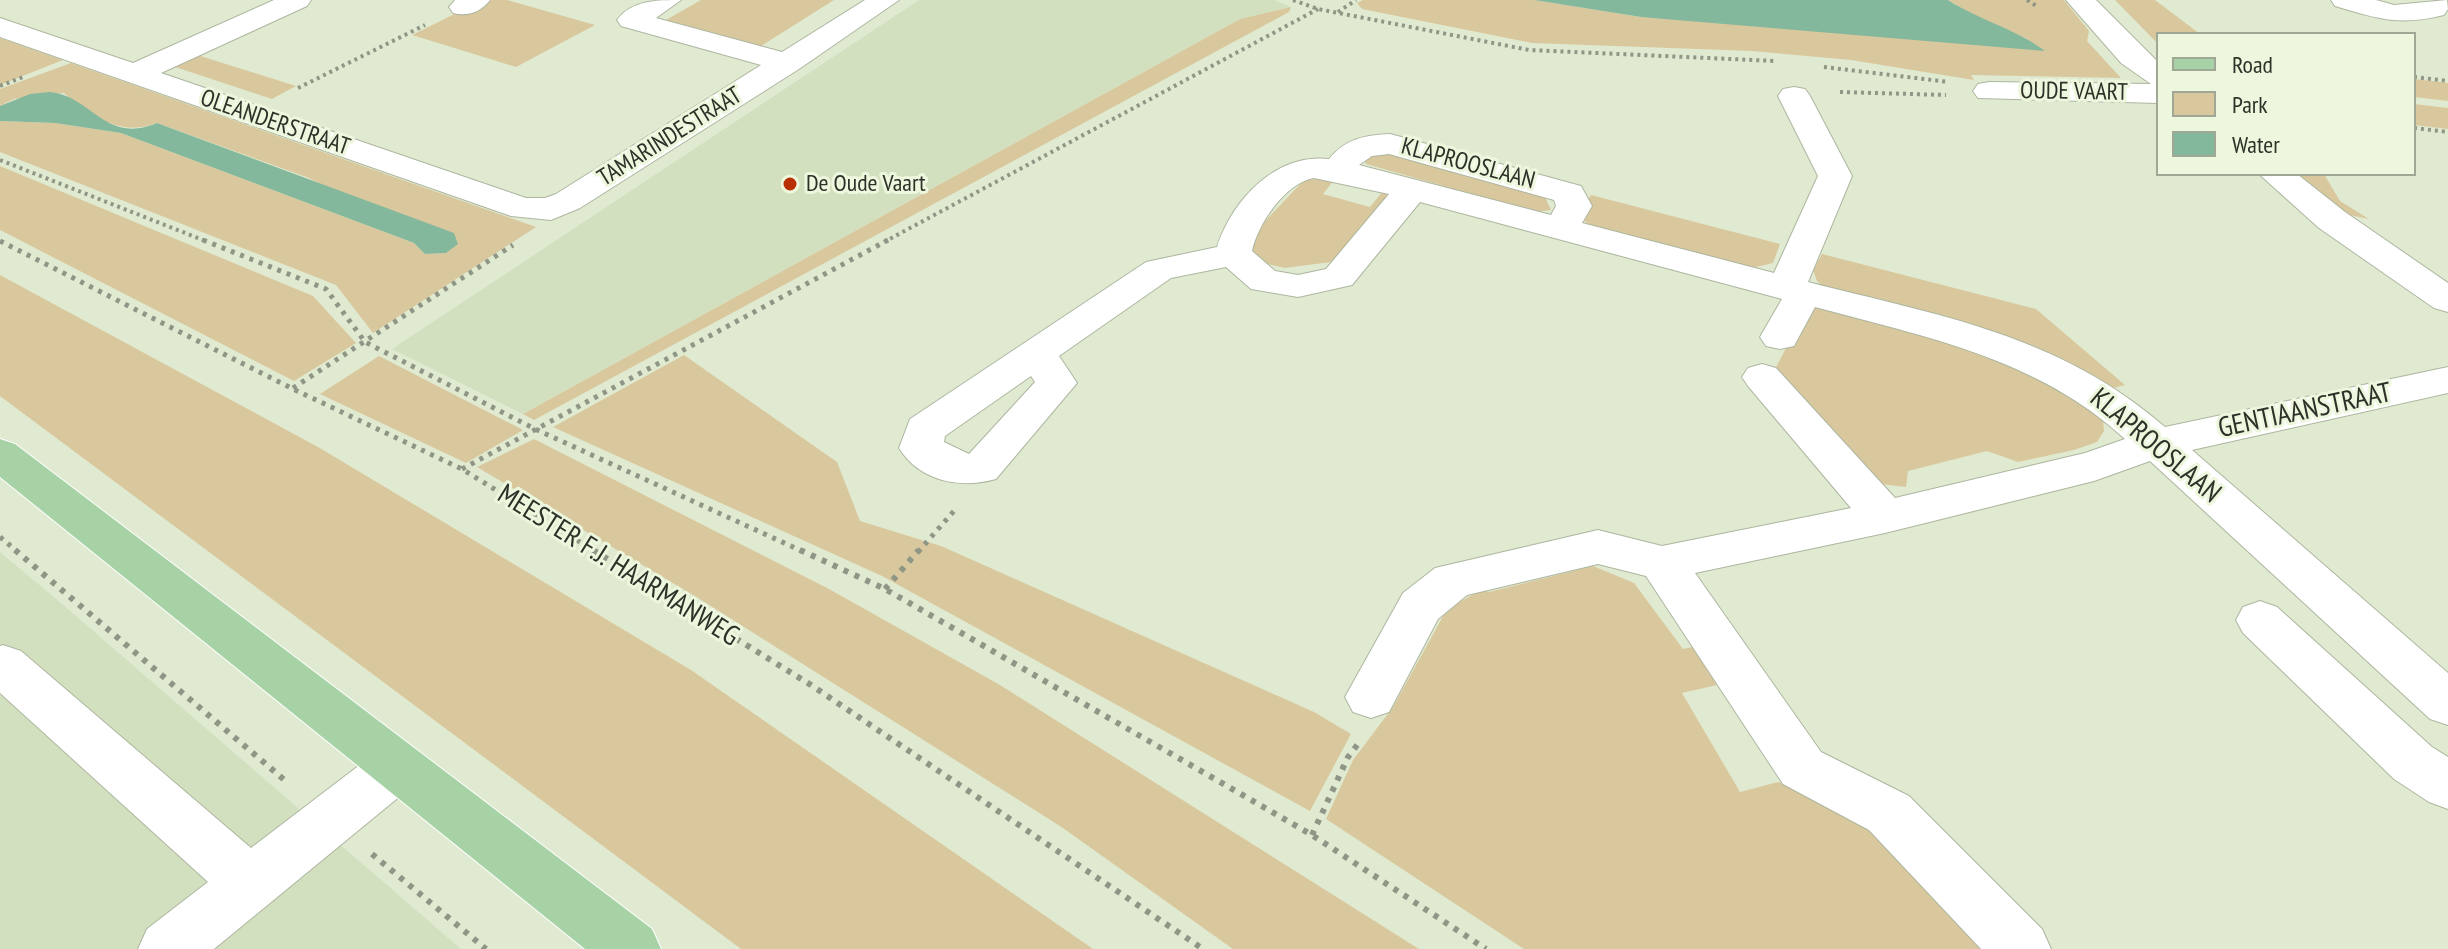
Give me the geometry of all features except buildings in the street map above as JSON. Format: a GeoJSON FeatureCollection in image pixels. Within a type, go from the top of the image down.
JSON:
{"type":"FeatureCollection","features":[{"type":"Feature","properties":{"kind":"main road"},"geometry":{"type":"LineString","coordinates":[[0,454],[631,949]]}},
{"type":"Feature","properties":{"kind":"street"},"geometry":{"type":"LineString","coordinates":[[133,74],[297,0]]}},
{"type":"Feature","properties":{"kind":"street","name":"TAMARINDESTRAAT"},"geometry":{"type":"LineString","coordinates":[[667,0],[631,20],[788,63]]}},
{"type":"Feature","properties":{"kind":"street","name":"TAMARINDESTRAAT"},"geometry":{"type":"LineString","coordinates":[[551,209],[885,0]]}},
{"type":"Feature","properties":{"kind":"street","name":"OUDE VAART"},"geometry":{"type":"LineString","coordinates":[[2080,0],[2132,57],[2156,75]]}},
{"type":"Feature","properties":{"kind":"street"},"geometry":{"type":"LineString","coordinates":[[2111,0],[2156,47]]}},
{"type":"Feature","properties":{"kind":"street"},"geometry":{"type":"LineString","coordinates":[[2345,0],[2393,14],[2434,9],[2433,0]]}},
{"type":"Feature","properties":{"kind":"street","name":"OLEANDERSTRAAT"},"geometry":{"type":"LineString","coordinates":[[0,27],[523,209],[551,209]]}},
{"type":"Feature","properties":{"kind":"street","name":"OUDE VAART"},"geometry":{"type":"LineString","coordinates":[[1989,91],[2156,94]]}},
{"type":"Feature","properties":{"kind":"street"},"geometry":{"type":"LineString","coordinates":[[1780,337],[1835,176],[1794,96]]}},
{"type":"Feature","properties":{"kind":"street","name":"KLAPROOSLAAN"},"geometry":{"type":"LineString","coordinates":[[1338,170],[1349,153],[1365,144],[1404,148],[1569,193],[1574,206],[1562,228]]}},
{"type":"Feature","properties":{"kind":"street","name":"KLAPROOSLAAN"},"geometry":{"type":"LineString","coordinates":[[1412,189],[1339,277],[1298,286],[1264,281],[1233,254],[1234,239],[1277,183],[1305,168],[1338,170],[1412,189],[1562,228],[1992,342],[2059,372],[2111,402],[2448,704]]}},
{"type":"Feature","properties":{"kind":"street"},"geometry":{"type":"LineString","coordinates":[[2278,176],[2332,220],[2448,300]]}},
{"type":"Feature","properties":{"kind":"street"},"geometry":{"type":"LineString","coordinates":[[1037,354],[1057,383],[981,468],[956,470],[921,448],[925,429],[1159,270],[1233,254]]}},
{"type":"Feature","properties":{"kind":"street"},"geometry":{"type":"LineString","coordinates":[[1762,377],[1885,517]]}},
{"type":"Feature","properties":{"kind":"street","name":"GENTIAANSTRAAT"},"geometry":{"type":"LineString","coordinates":[[1371,697],[1420,606],[1452,581],[1598,547],[1662,563],[1885,517],[2094,466],[2157,443],[2448,380]]}},
{"type":"Feature","properties":{"kind":"street"},"geometry":{"type":"LineString","coordinates":[[1662,563],[1802,768],[1889,813],[2021,949]]}},
{"type":"Feature","properties":{"kind":"street"},"geometry":{"type":"LineString","coordinates":[[2260,620],[2413,763],[2448,786]]}},
{"type":"Feature","properties":{"kind":"street"},"geometry":{"type":"LineString","coordinates":[[3,665],[251,884]]}},
{"type":"Feature","properties":{"kind":"street"},"geometry":{"type":"LineString","coordinates":[[168,949],[397,767]]}},
{"type":"Feature","properties":{"kind":"path"},"geometry":{"type":"LineString","coordinates":[[1293,0],[1318,9],[1529,50],[1779,62]]}},
{"type":"Feature","properties":{"kind":"path"},"geometry":{"type":"LineString","coordinates":[[1338,12],[1356,0]]}},
{"type":"Feature","properties":{"kind":"path"},"geometry":{"type":"LineString","coordinates":[[247,114],[470,3]]}},
{"type":"Feature","properties":{"kind":"path"},"geometry":{"type":"LineString","coordinates":[[462,469],[1318,9]]}},
{"type":"Feature","properties":{"kind":"path"},"geometry":{"type":"LineString","coordinates":[[2416,77],[2448,81]]}},
{"type":"Feature","properties":{"kind":"path"},"geometry":{"type":"LineString","coordinates":[[2416,128],[2448,132]]}},
{"type":"Feature","properties":{"kind":"path"},"geometry":{"type":"LineString","coordinates":[[0,160],[326,289],[365,342],[535,429],[885,589],[1312,835],[1486,949]]}},
{"type":"Feature","properties":{"kind":"path"},"geometry":{"type":"LineString","coordinates":[[293,389],[541,226],[551,209]]}},
{"type":"Feature","properties":{"kind":"path","name":"MEESTER F.J. HAARMANWEG"},"geometry":{"type":"LineString","coordinates":[[0,241],[293,389],[462,469],[811,685],[1203,949]]}},
{"type":"Feature","properties":{"kind":"path"},"geometry":{"type":"LineString","coordinates":[[885,589],[980,481],[981,468]]}},
{"type":"Feature","properties":{"kind":"path"},"geometry":{"type":"LineString","coordinates":[[0,537],[486,949]]}},
{"type":"Feature","properties":{"kind":"path"},"geometry":{"type":"LineString","coordinates":[[1312,835],[1348,757],[1388,704],[1371,697]]}},
{"type":"Feature","properties":{"kind":"shaded area","name":"De Oude Vaart"},"geometry":{"type":"Polygon","coordinates":[[[919,0],[1274,0],[1291,7],[1240,19],[523,414],[392,349],[919,0]]]}},
{"type":"Feature","properties":{"kind":"shaded area"},"geometry":{"type":"Polygon","coordinates":[[[0,552],[61,603],[461,949],[0,949],[0,552]]]}},
{"type":"Feature","properties":{"kind":"green space"},"geometry":{"type":"Polygon","coordinates":[[[483,0],[507,0],[595,25],[516,67],[412,35],[483,0]]]}},
{"type":"Feature","properties":{"kind":"green space"},"geometry":{"type":"Polygon","coordinates":[[[701,0],[834,0],[761,46],[666,20],[701,0]]]}},
{"type":"Feature","properties":{"kind":"green space"},"geometry":{"type":"Polygon","coordinates":[[[1363,0],[1534,0],[1641,17],[2028,39],[1985,22],[1948,0],[2064,0],[2089,31],[2087,41],[2121,78],[1971,75],[1974,80],[1851,60],[1752,51],[1532,43],[1362,9],[1357,3],[1363,0]]]}},
{"type":"Feature","properties":{"kind":"green space"},"geometry":{"type":"Polygon","coordinates":[[[2115,0],[2155,0],[2197,32],[2156,32],[2156,42],[2115,0]]]}},
{"type":"Feature","properties":{"kind":"green space"},"geometry":{"type":"Polygon","coordinates":[[[1291,7],[1289,12],[534,420],[523,414],[1240,19],[1291,7]]]}},
{"type":"Feature","properties":{"kind":"green space"},"geometry":{"type":"Polygon","coordinates":[[[0,38],[63,60],[0,85],[0,38]]]}},
{"type":"Feature","properties":{"kind":"green space"},"geometry":{"type":"Polygon","coordinates":[[[194,54],[296,86],[272,99],[169,65],[194,54]]]}},
{"type":"Feature","properties":{"kind":"green space"},"geometry":{"type":"Polygon","coordinates":[[[71,63],[536,227],[373,333],[336,285],[0,152],[0,121],[55,123],[121,133],[414,243],[425,254],[446,253],[309,178],[157,123],[144,127],[119,126],[96,117],[64,93],[14,99],[0,106],[0,89],[71,63]]]}},
{"type":"Feature","properties":{"kind":"green space"},"geometry":{"type":"Polygon","coordinates":[[[2416,79],[2448,83],[2448,101],[2416,97],[2416,79]]]}},
{"type":"Feature","properties":{"kind":"green space"},"geometry":{"type":"Polygon","coordinates":[[[2416,104],[2448,108],[2448,129],[2416,125],[2416,104]]]}},
{"type":"Feature","properties":{"kind":"green space"},"geometry":{"type":"Polygon","coordinates":[[[1381,151],[1544,195],[1551,210],[1535,212],[1366,164],[1364,159],[1381,151]]]}},
{"type":"Feature","properties":{"kind":"green space"},"geometry":{"type":"Polygon","coordinates":[[[0,166],[313,296],[356,343],[294,381],[0,230],[0,166]]]}},
{"type":"Feature","properties":{"kind":"green space"},"geometry":{"type":"Polygon","coordinates":[[[2291,176],[2325,176],[2340,201],[2369,219],[2340,213],[2291,176]]]}},
{"type":"Feature","properties":{"kind":"green space"},"geometry":{"type":"Polygon","coordinates":[[[1336,178],[1323,194],[1370,207],[1383,191],[1390,199],[1347,253],[1331,262],[1285,268],[1267,264],[1247,247],[1249,238],[1304,180],[1336,178]]]}},
{"type":"Feature","properties":{"kind":"green space"},"geometry":{"type":"Polygon","coordinates":[[[1591,195],[1780,244],[1773,263],[1752,268],[1593,227],[1583,220],[1584,206],[1591,195]]]}},
{"type":"Feature","properties":{"kind":"green space"},"geometry":{"type":"Polygon","coordinates":[[[1822,254],[2036,309],[2125,385],[2110,389],[2039,348],[1828,291],[1817,281],[1813,270],[1822,254]]]}},
{"type":"Feature","properties":{"kind":"green space"},"geometry":{"type":"Polygon","coordinates":[[[0,275],[318,447],[691,670],[1093,949],[741,949],[0,396],[0,275]]]}},
{"type":"Feature","properties":{"kind":"green space"},"geometry":{"type":"Polygon","coordinates":[[[1809,304],[1963,346],[2000,360],[2071,395],[2103,419],[2104,431],[2097,442],[2074,450],[2018,462],[1987,451],[1908,471],[1906,487],[1871,483],[1771,377],[1809,304]]]}},
{"type":"Feature","properties":{"kind":"green space"},"geometry":{"type":"Polygon","coordinates":[[[684,355],[837,462],[860,521],[941,546],[1314,712],[1351,734],[1310,811],[882,576],[553,427],[684,355]]]}},
{"type":"Feature","properties":{"kind":"green space"},"geometry":{"type":"Polygon","coordinates":[[[379,356],[523,430],[466,463],[320,394],[379,356]]]}},
{"type":"Feature","properties":{"kind":"green space"},"geometry":{"type":"Polygon","coordinates":[[[534,439],[829,589],[1000,685],[1419,949],[1233,949],[1060,826],[698,598],[477,467],[534,439]]]}},
{"type":"Feature","properties":{"kind":"green space"},"geometry":{"type":"Polygon","coordinates":[[[1593,566],[1634,583],[1683,649],[1692,647],[1717,685],[1682,693],[1740,792],[1778,782],[1830,801],[1874,833],[1983,949],[1524,949],[1326,819],[1353,760],[1393,707],[1447,609],[1483,589],[1489,592],[1593,566]]]}},
{"type":"Feature","properties":{"kind":"water"},"geometry":{"type":"Polygon","coordinates":[[[1534,0],[1948,0],[2045,51],[1641,17],[1534,0]]]}},
{"type":"Feature","properties":{"kind":"water"},"geometry":{"type":"Polygon","coordinates":[[[50,92],[65,95],[111,124],[139,128],[157,123],[454,233],[458,244],[446,253],[425,254],[414,243],[121,133],[55,123],[0,121],[0,106],[30,94],[50,92]]]}},
{"type":"Feature","properties":{"kind":"place","name":"De Oude Vaart"},"geometry":{"type":"Point","coordinates":[790,184]}}]}
